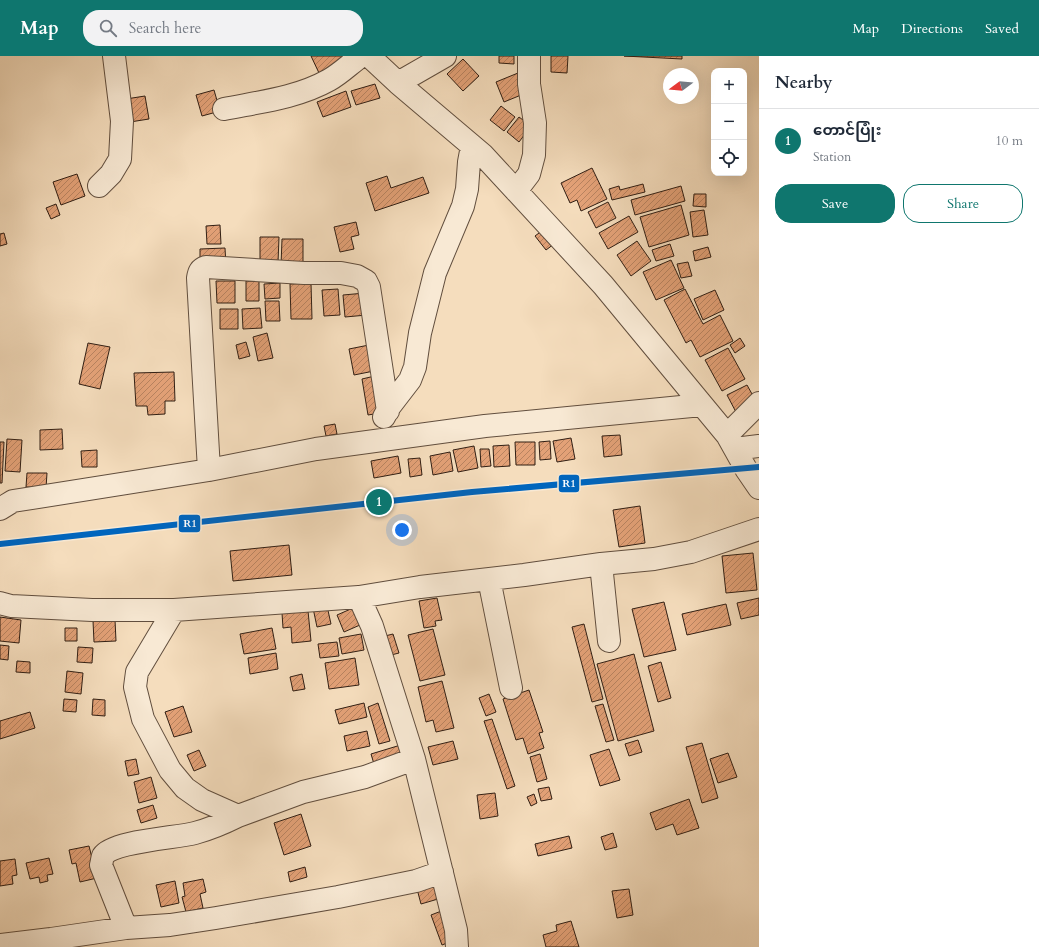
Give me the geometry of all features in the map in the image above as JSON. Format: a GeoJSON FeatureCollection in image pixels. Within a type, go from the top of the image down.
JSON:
{"type":"FeatureCollection","features":[{"type":"Feature","properties":{"kind":"street"},"geometry":{"type":"LineString","coordinates":[[99,186],[111,174],[120,159],[122,121],[114,56]]}},
{"type":"Feature","properties":{"kind":"street"},"geometry":{"type":"LineString","coordinates":[[224,109],[289,96],[311,88],[329,80],[361,56]]}},
{"type":"Feature","properties":{"kind":"street"},"geometry":{"type":"LineString","coordinates":[[369,56],[398,83],[483,155],[603,285],[702,404],[731,442],[746,469],[759,488]]}},
{"type":"Feature","properties":{"kind":"street"},"geometry":{"type":"LineString","coordinates":[[398,83],[445,56]]}},
{"type":"Feature","properties":{"kind":"street"},"geometry":{"type":"LineString","coordinates":[[516,191],[529,174],[534,155],[535,123],[529,84],[529,56]]}},
{"type":"Feature","properties":{"kind":"street"},"geometry":{"type":"LineString","coordinates":[[369,442],[388,411],[410,380],[415,367],[420,333],[435,273],[464,206],[472,146]]}},
{"type":"Feature","properties":{"kind":"street"},"geometry":{"type":"LineString","coordinates":[[209,470],[198,278],[199,272],[202,268],[341,274],[357,276],[366,281],[369,287],[388,411]]}},
{"type":"Feature","properties":{"kind":"street"},"geometry":{"type":"LineString","coordinates":[[731,442],[759,403]]}},
{"type":"Feature","properties":{"kind":"street"},"geometry":{"type":"LineString","coordinates":[[4,501],[209,470],[316,449],[485,426],[702,404]]}},
{"type":"Feature","properties":{"kind":"street"},"geometry":{"type":"LineString","coordinates":[[731,442],[759,446]]}},
{"type":"Feature","properties":{"kind":"street"},"geometry":{"type":"LineString","coordinates":[[0,603],[11,606],[92,610],[174,610],[359,597],[420,587],[601,564],[654,559],[691,552],[759,529]]}},
{"type":"Feature","properties":{"kind":"street"},"geometry":{"type":"LineString","coordinates":[[601,564],[608,641]]}},
{"type":"Feature","properties":{"kind":"street"},"geometry":{"type":"LineString","coordinates":[[489,579],[495,615],[511,688]]}},
{"type":"Feature","properties":{"kind":"street"},"geometry":{"type":"LineString","coordinates":[[359,597],[372,626],[414,759],[456,930],[457,947]]}},
{"type":"Feature","properties":{"kind":"street"},"geometry":{"type":"LineString","coordinates":[[174,610],[137,672],[134,687],[143,719],[170,770],[185,788],[202,800],[238,816]]}},
{"type":"Feature","properties":{"kind":"street"},"geometry":{"type":"LineString","coordinates":[[126,928],[102,865],[103,857],[109,851],[142,841],[194,834],[303,792],[365,776],[414,759]]}},
{"type":"Feature","properties":{"kind":"street"},"geometry":{"type":"LineString","coordinates":[[0,945],[126,928],[170,925],[338,897],[416,881],[442,872]]}},
{"type":"Feature","properties":{"kind":"building"},"geometry":{"type":"Polygon","coordinates":[[[311,56],[346,56],[348,60],[319,73],[311,56]]]}},
{"type":"Feature","properties":{"kind":"building"},"geometry":{"type":"Polygon","coordinates":[[[499,56],[514,56],[514,64],[499,63],[499,56]]]}},
{"type":"Feature","properties":{"kind":"building"},"geometry":{"type":"Polygon","coordinates":[[[551,56],[568,56],[567,73],[551,72],[551,56]]]}},
{"type":"Feature","properties":{"kind":"building"},"geometry":{"type":"Polygon","coordinates":[[[624,56],[682,56],[682,59],[624,56]]]}},
{"type":"Feature","properties":{"kind":"building"},"geometry":{"type":"Polygon","coordinates":[[[463,59],[479,76],[463,91],[447,74],[463,59]]]}},
{"type":"Feature","properties":{"kind":"building"},"geometry":{"type":"Polygon","coordinates":[[[518,73],[526,93],[504,102],[496,82],[518,73]]]}},
{"type":"Feature","properties":{"kind":"building"},"geometry":{"type":"Polygon","coordinates":[[[375,84],[380,98],[356,105],[351,91],[375,84]]]}},
{"type":"Feature","properties":{"kind":"building"},"geometry":{"type":"Polygon","coordinates":[[[214,90],[220,111],[202,116],[196,95],[214,90]]]}},
{"type":"Feature","properties":{"kind":"building"},"geometry":{"type":"Polygon","coordinates":[[[346,91],[351,107],[323,117],[317,102],[346,91]]]}},
{"type":"Feature","properties":{"kind":"building"},"geometry":{"type":"Polygon","coordinates":[[[145,96],[149,119],[130,122],[126,99],[145,96]]]}},
{"type":"Feature","properties":{"kind":"building"},"geometry":{"type":"Polygon","coordinates":[[[501,106],[515,117],[504,131],[490,120],[501,106]]]}},
{"type":"Feature","properties":{"kind":"building"},"geometry":{"type":"Polygon","coordinates":[[[519,117],[531,126],[519,142],[507,132],[519,117]]]}},
{"type":"Feature","properties":{"kind":"building"},"geometry":{"type":"Polygon","coordinates":[[[592,168],[607,199],[581,211],[577,200],[570,203],[561,183],[592,168]]]}},
{"type":"Feature","properties":{"kind":"building"},"geometry":{"type":"Polygon","coordinates":[[[77,174],[85,196],[61,205],[53,182],[77,174]]]}},
{"type":"Feature","properties":{"kind":"building"},"geometry":{"type":"Polygon","coordinates":[[[387,176],[391,188],[423,177],[429,193],[375,211],[366,183],[387,176]]]}},
{"type":"Feature","properties":{"kind":"building"},"geometry":{"type":"Polygon","coordinates":[[[643,184],[645,192],[612,200],[609,189],[619,186],[620,190],[643,184]]]}},
{"type":"Feature","properties":{"kind":"building"},"geometry":{"type":"Polygon","coordinates":[[[681,186],[685,201],[635,215],[631,200],[681,186]]]}},
{"type":"Feature","properties":{"kind":"building"},"geometry":{"type":"Polygon","coordinates":[[[694,194],[706,194],[706,207],[693,206],[694,194]]]}},
{"type":"Feature","properties":{"kind":"building"},"geometry":{"type":"Polygon","coordinates":[[[608,202],[616,218],[596,228],[588,212],[608,202]]]}},
{"type":"Feature","properties":{"kind":"building"},"geometry":{"type":"Polygon","coordinates":[[[56,204],[60,215],[51,219],[46,208],[56,204]]]}},
{"type":"Feature","properties":{"kind":"building"},"geometry":{"type":"Polygon","coordinates":[[[681,205],[689,235],[649,247],[640,217],[681,205]]]}},
{"type":"Feature","properties":{"kind":"building"},"geometry":{"type":"Polygon","coordinates":[[[704,210],[708,235],[693,237],[690,212],[704,210]]]}},
{"type":"Feature","properties":{"kind":"building"},"geometry":{"type":"Polygon","coordinates":[[[629,216],[638,232],[608,249],[599,233],[629,216]]]}},
{"type":"Feature","properties":{"kind":"building"},"geometry":{"type":"Polygon","coordinates":[[[356,222],[359,235],[351,237],[354,249],[340,252],[334,227],[356,222]]]}},
{"type":"Feature","properties":{"kind":"building"},"geometry":{"type":"Polygon","coordinates":[[[220,225],[221,244],[207,244],[206,226],[220,225]]]}},
{"type":"Feature","properties":{"kind":"building"},"geometry":{"type":"Polygon","coordinates":[[[543,230],[554,244],[546,250],[535,236],[543,230]]]}},
{"type":"Feature","properties":{"kind":"building"},"geometry":{"type":"Polygon","coordinates":[[[4,233],[7,244],[0,246],[0,234],[4,233]]]}},
{"type":"Feature","properties":{"kind":"building"},"geometry":{"type":"Polygon","coordinates":[[[260,237],[279,237],[278,263],[260,262],[260,237]]]}},
{"type":"Feature","properties":{"kind":"building"},"geometry":{"type":"Polygon","coordinates":[[[282,239],[303,239],[303,266],[281,266],[282,239]]]}},
{"type":"Feature","properties":{"kind":"building"},"geometry":{"type":"Polygon","coordinates":[[[637,241],[651,261],[631,276],[617,255],[637,241]]]}},
{"type":"Feature","properties":{"kind":"building"},"geometry":{"type":"Polygon","coordinates":[[[670,244],[674,256],[656,261],[652,250],[670,244]]]}},
{"type":"Feature","properties":{"kind":"building"},"geometry":{"type":"Polygon","coordinates":[[[708,247],[711,257],[695,261],[693,251],[708,247]]]}},
{"type":"Feature","properties":{"kind":"building"},"geometry":{"type":"Polygon","coordinates":[[[225,248],[226,265],[200,266],[200,249],[225,248]]]}},
{"type":"Feature","properties":{"kind":"building"},"geometry":{"type":"Polygon","coordinates":[[[671,260],[684,288],[656,300],[643,272],[671,260]]]}},
{"type":"Feature","properties":{"kind":"building"},"geometry":{"type":"Polygon","coordinates":[[[688,262],[692,276],[681,278],[677,264],[688,262]]]}},
{"type":"Feature","properties":{"kind":"building"},"geometry":{"type":"Polygon","coordinates":[[[216,281],[235,281],[235,303],[217,303],[216,281]]]}},
{"type":"Feature","properties":{"kind":"building"},"geometry":{"type":"Polygon","coordinates":[[[246,281],[259,281],[259,301],[246,301],[246,281]]]}},
{"type":"Feature","properties":{"kind":"building"},"geometry":{"type":"Polygon","coordinates":[[[280,283],[280,298],[265,299],[264,284],[280,283]]]}},
{"type":"Feature","properties":{"kind":"building"},"geometry":{"type":"Polygon","coordinates":[[[311,283],[312,319],[291,319],[290,284],[311,283]]]}},
{"type":"Feature","properties":{"kind":"building"},"geometry":{"type":"Polygon","coordinates":[[[338,289],[340,315],[324,316],[322,290],[338,289]]]}},
{"type":"Feature","properties":{"kind":"building"},"geometry":{"type":"Polygon","coordinates":[[[685,289],[703,324],[720,315],[733,341],[700,357],[691,340],[686,343],[664,300],[685,289]]]}},
{"type":"Feature","properties":{"kind":"building"},"geometry":{"type":"Polygon","coordinates":[[[715,290],[724,310],[703,320],[694,299],[715,290]]]}},
{"type":"Feature","properties":{"kind":"building"},"geometry":{"type":"Polygon","coordinates":[[[365,293],[367,315],[345,317],[343,295],[365,293]]]}},
{"type":"Feature","properties":{"kind":"building"},"geometry":{"type":"Polygon","coordinates":[[[265,301],[279,301],[280,321],[266,321],[265,301]]]}},
{"type":"Feature","properties":{"kind":"building"},"geometry":{"type":"Polygon","coordinates":[[[260,308],[262,328],[243,329],[242,309],[260,308]]]}},
{"type":"Feature","properties":{"kind":"building"},"geometry":{"type":"Polygon","coordinates":[[[220,309],[238,309],[238,329],[220,329],[220,309]]]}},
{"type":"Feature","properties":{"kind":"building"},"geometry":{"type":"Polygon","coordinates":[[[267,333],[273,358],[258,361],[253,337],[267,333]]]}},
{"type":"Feature","properties":{"kind":"building"},"geometry":{"type":"Polygon","coordinates":[[[740,338],[745,346],[735,353],[730,345],[740,338]]]}},
{"type":"Feature","properties":{"kind":"building"},"geometry":{"type":"Polygon","coordinates":[[[246,342],[250,356],[239,359],[236,345],[246,342]]]}},
{"type":"Feature","properties":{"kind":"building"},"geometry":{"type":"Polygon","coordinates":[[[88,343],[110,347],[100,389],[79,384],[88,343]]]}},
{"type":"Feature","properties":{"kind":"building"},"geometry":{"type":"Polygon","coordinates":[[[374,344],[379,370],[354,375],[349,349],[374,344]]]}},
{"type":"Feature","properties":{"kind":"building"},"geometry":{"type":"Polygon","coordinates":[[[728,348],[745,379],[722,391],[705,360],[728,348]]]}},
{"type":"Feature","properties":{"kind":"building"},"geometry":{"type":"Polygon","coordinates":[[[174,372],[175,401],[165,401],[165,414],[148,415],[147,406],[136,406],[134,373],[174,372]]]}},
{"type":"Feature","properties":{"kind":"building"},"geometry":{"type":"Polygon","coordinates":[[[379,375],[386,412],[368,415],[362,379],[379,375]]]}},
{"type":"Feature","properties":{"kind":"building"},"geometry":{"type":"Polygon","coordinates":[[[747,385],[757,403],[737,414],[727,395],[747,385]]]}},
{"type":"Feature","properties":{"kind":"building"},"geometry":{"type":"Polygon","coordinates":[[[335,424],[337,434],[326,436],[324,426],[335,424]]]}},
{"type":"Feature","properties":{"kind":"building"},"geometry":{"type":"Polygon","coordinates":[[[62,429],[63,449],[40,450],[40,430],[62,429]]]}},
{"type":"Feature","properties":{"kind":"building"},"geometry":{"type":"Polygon","coordinates":[[[620,435],[622,455],[604,457],[602,436],[620,435]]]}},
{"type":"Feature","properties":{"kind":"building"},"geometry":{"type":"Polygon","coordinates":[[[571,438],[575,459],[557,462],[553,441],[571,438]]]}},
{"type":"Feature","properties":{"kind":"building"},"geometry":{"type":"Polygon","coordinates":[[[7,439],[22,440],[20,472],[5,471],[7,439]]]}},
{"type":"Feature","properties":{"kind":"building"},"geometry":{"type":"Polygon","coordinates":[[[550,441],[551,459],[540,460],[539,442],[550,441]]]}},
{"type":"Feature","properties":{"kind":"building"},"geometry":{"type":"Polygon","coordinates":[[[0,442],[4,442],[2,483],[0,483],[0,442]]]}},
{"type":"Feature","properties":{"kind":"building"},"geometry":{"type":"Polygon","coordinates":[[[515,442],[535,442],[535,465],[516,465],[515,442]]]}},
{"type":"Feature","properties":{"kind":"building"},"geometry":{"type":"Polygon","coordinates":[[[509,445],[510,466],[494,467],[493,446],[509,445]]]}},
{"type":"Feature","properties":{"kind":"building"},"geometry":{"type":"Polygon","coordinates":[[[474,446],[478,468],[458,472],[453,450],[474,446]]]}},
{"type":"Feature","properties":{"kind":"building"},"geometry":{"type":"Polygon","coordinates":[[[480,449],[489,449],[491,466],[481,467],[480,449]]]}},
{"type":"Feature","properties":{"kind":"building"},"geometry":{"type":"Polygon","coordinates":[[[97,450],[97,467],[82,467],[81,451],[97,450]]]}},
{"type":"Feature","properties":{"kind":"building"},"geometry":{"type":"Polygon","coordinates":[[[450,452],[453,471],[433,475],[430,456],[450,452]]]}},
{"type":"Feature","properties":{"kind":"building"},"geometry":{"type":"Polygon","coordinates":[[[398,456],[401,473],[374,478],[371,461],[398,456]]]}},
{"type":"Feature","properties":{"kind":"building"},"geometry":{"type":"Polygon","coordinates":[[[420,458],[422,475],[410,477],[408,459],[420,458]]]}},
{"type":"Feature","properties":{"kind":"building"},"geometry":{"type":"Polygon","coordinates":[[[27,473],[47,473],[46,488],[26,487],[27,473]]]}},
{"type":"Feature","properties":{"kind":"building"},"geometry":{"type":"Polygon","coordinates":[[[640,506],[645,543],[619,547],[613,510],[640,506]]]}},
{"type":"Feature","properties":{"kind":"building"},"geometry":{"type":"Polygon","coordinates":[[[289,545],[292,575],[233,581],[230,551],[289,545]]]}},
{"type":"Feature","properties":{"kind":"building"},"geometry":{"type":"Polygon","coordinates":[[[753,553],[757,590],[726,593],[722,556],[753,553]]]}},
{"type":"Feature","properties":{"kind":"building"},"geometry":{"type":"Polygon","coordinates":[[[437,598],[442,620],[435,621],[436,626],[424,628],[419,601],[437,598]]]}},
{"type":"Feature","properties":{"kind":"building"},"geometry":{"type":"Polygon","coordinates":[[[759,598],[759,615],[741,619],[737,603],[759,598]]]}},
{"type":"Feature","properties":{"kind":"building"},"geometry":{"type":"Polygon","coordinates":[[[664,602],[676,650],[644,657],[632,609],[664,602]]]}},
{"type":"Feature","properties":{"kind":"building"},"geometry":{"type":"Polygon","coordinates":[[[726,604],[731,625],[687,635],[682,614],[726,604]]]}},
{"type":"Feature","properties":{"kind":"building"},"geometry":{"type":"Polygon","coordinates":[[[327,606],[331,624],[317,627],[313,608],[327,606]]]}},
{"type":"Feature","properties":{"kind":"building"},"geometry":{"type":"Polygon","coordinates":[[[353,608],[360,625],[344,632],[337,615],[353,608]]]}},
{"type":"Feature","properties":{"kind":"building"},"geometry":{"type":"Polygon","coordinates":[[[308,611],[311,641],[292,643],[291,627],[283,628],[282,613],[308,611]]]}},
{"type":"Feature","properties":{"kind":"building"},"geometry":{"type":"Polygon","coordinates":[[[0,617],[21,620],[19,643],[0,641],[0,617]]]}},
{"type":"Feature","properties":{"kind":"building"},"geometry":{"type":"Polygon","coordinates":[[[115,620],[116,641],[94,642],[93,621],[115,620]]]}},
{"type":"Feature","properties":{"kind":"building"},"geometry":{"type":"Polygon","coordinates":[[[584,624],[603,699],[592,702],[572,627],[584,624]]]}},
{"type":"Feature","properties":{"kind":"building"},"geometry":{"type":"Polygon","coordinates":[[[65,628],[77,628],[77,641],[65,641],[65,628]]]}},
{"type":"Feature","properties":{"kind":"building"},"geometry":{"type":"Polygon","coordinates":[[[272,628],[276,649],[244,654],[240,634],[272,628]]]}},
{"type":"Feature","properties":{"kind":"building"},"geometry":{"type":"Polygon","coordinates":[[[433,629],[445,675],[420,681],[408,635],[433,629]]]}},
{"type":"Feature","properties":{"kind":"building"},"geometry":{"type":"Polygon","coordinates":[[[361,634],[364,650],[342,654],[339,638],[361,634]]]}},
{"type":"Feature","properties":{"kind":"building"},"geometry":{"type":"Polygon","coordinates":[[[393,634],[399,653],[391,655],[385,636],[393,634]]]}},
{"type":"Feature","properties":{"kind":"building"},"geometry":{"type":"Polygon","coordinates":[[[337,642],[339,656],[320,658],[318,644],[337,642]]]}},
{"type":"Feature","properties":{"kind":"building"},"geometry":{"type":"Polygon","coordinates":[[[0,645],[9,646],[8,660],[0,659],[0,645]]]}},
{"type":"Feature","properties":{"kind":"building"},"geometry":{"type":"Polygon","coordinates":[[[78,647],[93,648],[92,663],[77,662],[78,647]]]}},
{"type":"Feature","properties":{"kind":"building"},"geometry":{"type":"Polygon","coordinates":[[[276,653],[278,669],[250,674],[248,658],[276,653]]]}},
{"type":"Feature","properties":{"kind":"building"},"geometry":{"type":"Polygon","coordinates":[[[634,654],[654,731],[618,741],[597,664],[634,654]]]}},
{"type":"Feature","properties":{"kind":"building"},"geometry":{"type":"Polygon","coordinates":[[[355,658],[359,685],[329,689],[325,663],[355,658]]]}},
{"type":"Feature","properties":{"kind":"building"},"geometry":{"type":"Polygon","coordinates":[[[17,661],[30,662],[30,673],[16,672],[17,661]]]}},
{"type":"Feature","properties":{"kind":"building"},"geometry":{"type":"Polygon","coordinates":[[[661,662],[671,698],[658,702],[648,666],[661,662]]]}},
{"type":"Feature","properties":{"kind":"building"},"geometry":{"type":"Polygon","coordinates":[[[67,671],[83,673],[81,694],[65,692],[67,671]]]}},
{"type":"Feature","properties":{"kind":"building"},"geometry":{"type":"Polygon","coordinates":[[[302,674],[305,689],[293,691],[290,677],[302,674]]]}},
{"type":"Feature","properties":{"kind":"building"},"geometry":{"type":"Polygon","coordinates":[[[442,681],[454,728],[436,732],[433,720],[426,722],[418,687],[442,681]]]}},
{"type":"Feature","properties":{"kind":"building"},"geometry":{"type":"Polygon","coordinates":[[[529,690],[543,732],[539,733],[544,748],[528,754],[523,738],[516,740],[503,699],[529,690]]]}},
{"type":"Feature","properties":{"kind":"building"},"geometry":{"type":"Polygon","coordinates":[[[489,694],[496,712],[486,716],[479,698],[489,694]]]}},
{"type":"Feature","properties":{"kind":"building"},"geometry":{"type":"Polygon","coordinates":[[[64,699],[77,700],[76,712],[63,711],[64,699]]]}},
{"type":"Feature","properties":{"kind":"building"},"geometry":{"type":"Polygon","coordinates":[[[93,699],[105,700],[105,716],[92,715],[93,699]]]}},
{"type":"Feature","properties":{"kind":"building"},"geometry":{"type":"Polygon","coordinates":[[[364,703],[367,717],[339,724],[335,710],[364,703]]]}},
{"type":"Feature","properties":{"kind":"building"},"geometry":{"type":"Polygon","coordinates":[[[378,703],[390,741],[379,744],[368,707],[378,703]]]}},
{"type":"Feature","properties":{"kind":"building"},"geometry":{"type":"Polygon","coordinates":[[[603,704],[614,740],[606,742],[595,706],[603,704]]]}},
{"type":"Feature","properties":{"kind":"building"},"geometry":{"type":"Polygon","coordinates":[[[183,706],[192,732],[174,737],[165,712],[183,706]]]}},
{"type":"Feature","properties":{"kind":"building"},"geometry":{"type":"Polygon","coordinates":[[[30,712],[35,728],[0,739],[0,721],[30,712]]]}},
{"type":"Feature","properties":{"kind":"building"},"geometry":{"type":"Polygon","coordinates":[[[492,719],[515,786],[507,789],[484,721],[492,719]]]}},
{"type":"Feature","properties":{"kind":"building"},"geometry":{"type":"Polygon","coordinates":[[[367,731],[370,746],[347,751],[344,736],[367,731]]]}},
{"type":"Feature","properties":{"kind":"building"},"geometry":{"type":"Polygon","coordinates":[[[638,740],[642,752],[629,756],[625,744],[638,740]]]}},
{"type":"Feature","properties":{"kind":"building"},"geometry":{"type":"Polygon","coordinates":[[[453,741],[458,759],[433,765],[428,747],[453,741]]]}},
{"type":"Feature","properties":{"kind":"building"},"geometry":{"type":"Polygon","coordinates":[[[702,743],[718,798],[702,803],[686,747],[702,743]]]}},
{"type":"Feature","properties":{"kind":"building"},"geometry":{"type":"Polygon","coordinates":[[[404,744],[407,754],[374,764],[371,754],[404,744]]]}},
{"type":"Feature","properties":{"kind":"building"},"geometry":{"type":"Polygon","coordinates":[[[609,749],[620,780],[600,786],[590,755],[609,749]]]}},
{"type":"Feature","properties":{"kind":"building"},"geometry":{"type":"Polygon","coordinates":[[[199,750],[206,766],[194,771],[187,755],[199,750]]]}},
{"type":"Feature","properties":{"kind":"building"},"geometry":{"type":"Polygon","coordinates":[[[728,753],[737,777],[718,783],[710,759],[728,753]]]}},
{"type":"Feature","properties":{"kind":"building"},"geometry":{"type":"Polygon","coordinates":[[[540,754],[547,779],[537,782],[530,757],[540,754]]]}},
{"type":"Feature","properties":{"kind":"building"},"geometry":{"type":"Polygon","coordinates":[[[136,759],[139,774],[128,776],[125,761],[136,759]]]}},
{"type":"Feature","properties":{"kind":"building"},"geometry":{"type":"Polygon","coordinates":[[[151,777],[157,798],[139,803],[134,782],[151,777]]]}},
{"type":"Feature","properties":{"kind":"building"},"geometry":{"type":"Polygon","coordinates":[[[549,787],[552,799],[541,801],[538,789],[549,787]]]}},
{"type":"Feature","properties":{"kind":"building"},"geometry":{"type":"Polygon","coordinates":[[[495,793],[498,816],[480,819],[477,795],[495,793]]]}},
{"type":"Feature","properties":{"kind":"building"},"geometry":{"type":"Polygon","coordinates":[[[534,794],[537,803],[531,806],[527,797],[534,794]]]}},
{"type":"Feature","properties":{"kind":"building"},"geometry":{"type":"Polygon","coordinates":[[[689,799],[699,828],[677,835],[673,824],[656,830],[650,813],[689,799]]]}},
{"type":"Feature","properties":{"kind":"building"},"geometry":{"type":"Polygon","coordinates":[[[153,805],[157,818],[141,823],[137,810],[153,805]]]}},
{"type":"Feature","properties":{"kind":"building"},"geometry":{"type":"Polygon","coordinates":[[[301,814],[311,846],[284,855],[274,823],[301,814]]]}},
{"type":"Feature","properties":{"kind":"building"},"geometry":{"type":"Polygon","coordinates":[[[613,833],[617,847],[605,850],[601,837],[613,833]]]}},
{"type":"Feature","properties":{"kind":"building"},"geometry":{"type":"Polygon","coordinates":[[[569,836],[572,848],[538,856],[535,844],[569,836]]]}},
{"type":"Feature","properties":{"kind":"building"},"geometry":{"type":"Polygon","coordinates":[[[89,846],[97,878],[80,882],[76,863],[72,864],[69,850],[89,846]]]}},
{"type":"Feature","properties":{"kind":"building"},"geometry":{"type":"Polygon","coordinates":[[[49,858],[53,874],[47,875],[48,881],[40,883],[39,877],[30,879],[26,863],[49,858]]]}},
{"type":"Feature","properties":{"kind":"building"},"geometry":{"type":"Polygon","coordinates":[[[15,859],[17,875],[12,876],[13,884],[0,886],[0,861],[15,859]]]}},
{"type":"Feature","properties":{"kind":"building"},"geometry":{"type":"Polygon","coordinates":[[[305,867],[307,877],[290,882],[288,872],[305,867]]]}},
{"type":"Feature","properties":{"kind":"building"},"geometry":{"type":"Polygon","coordinates":[[[203,879],[206,892],[200,894],[203,908],[186,912],[182,897],[185,896],[183,883],[203,879]]]}},
{"type":"Feature","properties":{"kind":"building"},"geometry":{"type":"Polygon","coordinates":[[[175,881],[179,903],[161,907],[156,885],[175,881]]]}},
{"type":"Feature","properties":{"kind":"building"},"geometry":{"type":"Polygon","coordinates":[[[434,884],[438,899],[421,904],[417,889],[434,884]]]}},
{"type":"Feature","properties":{"kind":"building"},"geometry":{"type":"Polygon","coordinates":[[[629,889],[633,915],[617,918],[612,891],[629,889]]]}},
{"type":"Feature","properties":{"kind":"building"},"geometry":{"type":"Polygon","coordinates":[[[444,910],[455,940],[442,945],[431,915],[444,910]]]}},
{"type":"Feature","properties":{"kind":"building"},"geometry":{"type":"Polygon","coordinates":[[[571,921],[579,947],[546,947],[543,935],[557,931],[556,925],[571,921]]]}},
{"type":"Feature","properties":{"kind":"transit line","name":"R1"},"geometry":{"type":"LineString","coordinates":[[0,544],[472,492],[759,467]]}},
{"type":"Feature","properties":{"kind":"place","name":"တောင်ပြုံး"},"geometry":{"type":"Point","coordinates":[379,502]}}]}
